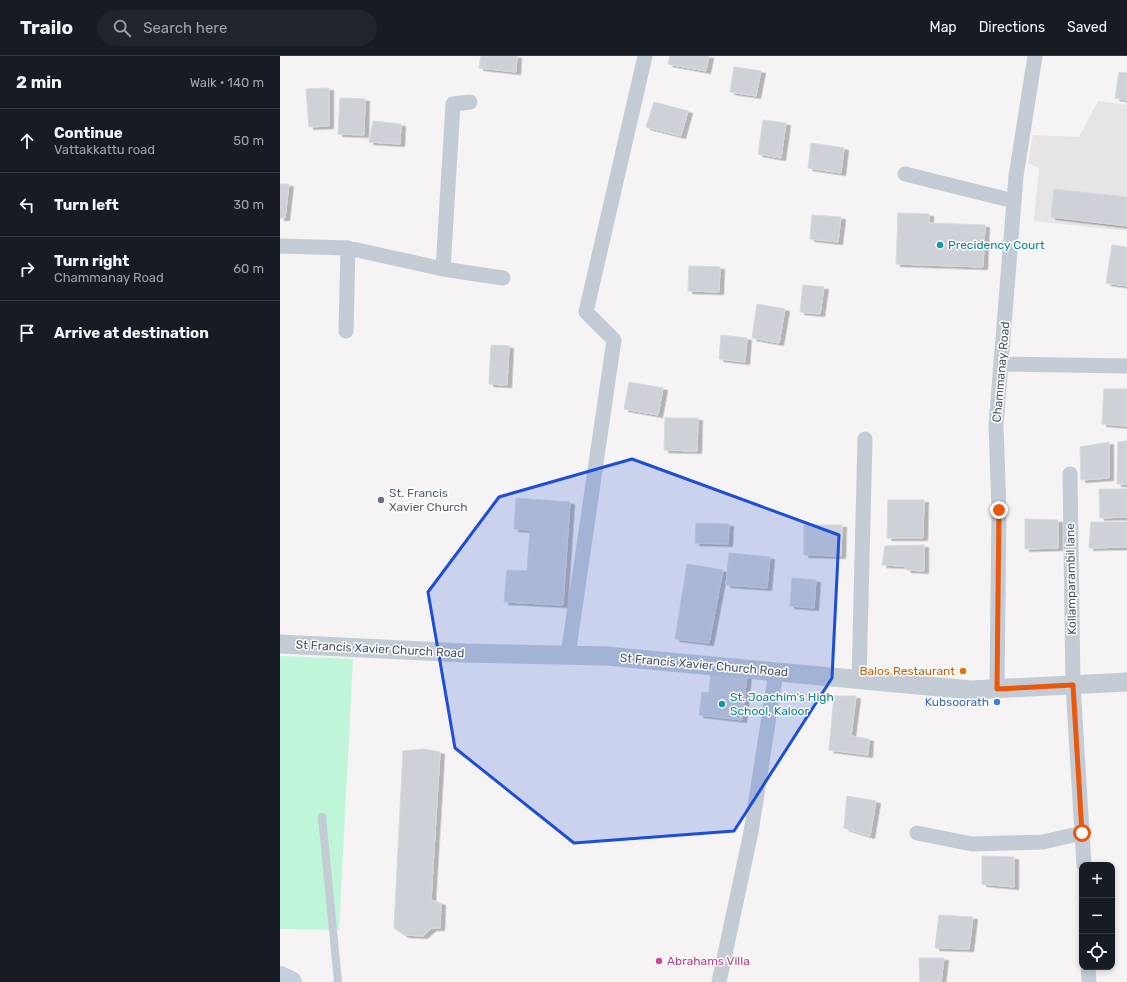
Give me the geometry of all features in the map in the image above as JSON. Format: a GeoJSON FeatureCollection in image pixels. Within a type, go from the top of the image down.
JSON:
{"type":"FeatureCollection","features":[{"type":"Feature","properties":{"kind":"main road"},"geometry":{"type":"LineString","coordinates":[[280,977],[291,982]]}},
{"type":"Feature","properties":{"kind":"street"},"geometry":{"type":"LineString","coordinates":[[568,655],[614,340],[586,312],[645,56]]}},
{"type":"Feature","properties":{"kind":"street","name":"Chammanay Road"},"geometry":{"type":"LineString","coordinates":[[997,689],[999,510],[996,424],[1016,176],[1035,56]]}},
{"type":"Feature","properties":{"kind":"street"},"geometry":{"type":"LineString","coordinates":[[443,269],[453,104],[470,102]]}},
{"type":"Feature","properties":{"kind":"street"},"geometry":{"type":"LineString","coordinates":[[905,174],[1014,201]]}},
{"type":"Feature","properties":{"kind":"street"},"geometry":{"type":"LineString","coordinates":[[280,246],[348,248],[443,269],[504,278]]}},
{"type":"Feature","properties":{"kind":"street"},"geometry":{"type":"LineString","coordinates":[[346,331],[348,248]]}},
{"type":"Feature","properties":{"kind":"street"},"geometry":{"type":"LineString","coordinates":[[1001,364],[1127,366]]}},
{"type":"Feature","properties":{"kind":"street"},"geometry":{"type":"LineString","coordinates":[[859,680],[865,439]]}},
{"type":"Feature","properties":{"kind":"street","name":"Kollamparambil lane"},"geometry":{"type":"LineString","coordinates":[[1070,474],[1073,685],[1084,862]]}},
{"type":"Feature","properties":{"kind":"street","name":"St Francis Xavier Church Road"},"geometry":{"type":"LineString","coordinates":[[280,644],[465,653],[606,656],[971,690],[1127,682]]}},
{"type":"Feature","properties":{"kind":"street"},"geometry":{"type":"LineString","coordinates":[[719,982],[751,832],[776,672]]}},
{"type":"Feature","properties":{"kind":"street"},"geometry":{"type":"LineString","coordinates":[[917,833],[972,844],[1043,842],[1082,833]]}},
{"type":"Feature","properties":{"kind":"street"},"geometry":{"type":"LineString","coordinates":[[1088,970],[1089,982]]}},
{"type":"Feature","properties":{"kind":"lane"},"geometry":{"type":"LineString","coordinates":[[322,817],[338,982]]}},
{"type":"Feature","properties":{"kind":"highlighted area"},"geometry":{"type":"Polygon","coordinates":[[[632,459],[839,535],[832,678],[734,831],[574,843],[455,748],[428,592],[499,497],[632,459]]]}},
{"type":"Feature","properties":{"kind":"shaded area"},"geometry":{"type":"Polygon","coordinates":[[[1098,101],[1127,105],[1127,231],[1034,221],[1039,168],[1028,163],[1033,135],[1079,137],[1098,101]]]}},
{"type":"Feature","properties":{"kind":"green space"},"geometry":{"type":"Polygon","coordinates":[[[280,656],[353,659],[339,930],[280,929],[280,656]]]}},
{"type":"Feature","properties":{"kind":"building"},"geometry":{"type":"Polygon","coordinates":[[[481,56],[517,56],[516,72],[479,68],[481,56]]]}},
{"type":"Feature","properties":{"kind":"building"},"geometry":{"type":"Polygon","coordinates":[[[670,56],[709,56],[706,71],[668,64],[670,56]]]}},
{"type":"Feature","properties":{"kind":"building"},"geometry":{"type":"Polygon","coordinates":[[[734,67],[761,71],[756,96],[730,92],[734,67]]]}},
{"type":"Feature","properties":{"kind":"building"},"geometry":{"type":"Polygon","coordinates":[[[1119,72],[1127,73],[1127,100],[1115,98],[1119,72]]]}},
{"type":"Feature","properties":{"kind":"building"},"geometry":{"type":"Polygon","coordinates":[[[329,88],[329,126],[309,127],[306,89],[329,88]]]}},
{"type":"Feature","properties":{"kind":"building"},"geometry":{"type":"Polygon","coordinates":[[[340,98],[365,99],[364,135],[338,134],[340,98]]]}},
{"type":"Feature","properties":{"kind":"building"},"geometry":{"type":"Polygon","coordinates":[[[654,102],[688,111],[681,136],[646,127],[654,102]]]}},
{"type":"Feature","properties":{"kind":"building"},"geometry":{"type":"Polygon","coordinates":[[[763,120],[786,123],[781,158],[758,154],[763,120]]]}},
{"type":"Feature","properties":{"kind":"building"},"geometry":{"type":"Polygon","coordinates":[[[373,121],[401,124],[400,144],[369,142],[373,121]]]}},
{"type":"Feature","properties":{"kind":"building"},"geometry":{"type":"Polygon","coordinates":[[[811,143],[844,148],[841,173],[808,168],[811,143]]]}},
{"type":"Feature","properties":{"kind":"building"},"geometry":{"type":"Polygon","coordinates":[[[280,184],[289,184],[285,218],[280,218],[280,184]]]}},
{"type":"Feature","properties":{"kind":"building"},"geometry":{"type":"Polygon","coordinates":[[[1054,189],[1127,197],[1127,226],[1051,217],[1054,189]]]}},
{"type":"Feature","properties":{"kind":"building","name":"Precidency Court"},"geometry":{"type":"Polygon","coordinates":[[[898,213],[929,214],[929,223],[985,225],[983,267],[896,264],[898,213]]]}},
{"type":"Feature","properties":{"kind":"building"},"geometry":{"type":"Polygon","coordinates":[[[812,215],[841,217],[838,242],[810,239],[812,215]]]}},
{"type":"Feature","properties":{"kind":"building"},"geometry":{"type":"Polygon","coordinates":[[[1112,245],[1127,247],[1127,286],[1106,283],[1112,245]]]}},
{"type":"Feature","properties":{"kind":"building"},"geometry":{"type":"Polygon","coordinates":[[[689,266],[720,267],[719,292],[688,291],[689,266]]]}},
{"type":"Feature","properties":{"kind":"building"},"geometry":{"type":"Polygon","coordinates":[[[803,285],[824,287],[820,314],[800,312],[803,285]]]}},
{"type":"Feature","properties":{"kind":"building"},"geometry":{"type":"Polygon","coordinates":[[[757,304],[785,309],[779,343],[752,338],[757,304]]]}},
{"type":"Feature","properties":{"kind":"building"},"geometry":{"type":"Polygon","coordinates":[[[721,335],[747,338],[745,362],[719,359],[721,335]]]}},
{"type":"Feature","properties":{"kind":"building"},"geometry":{"type":"Polygon","coordinates":[[[491,345],[509,346],[507,385],[489,384],[491,345]]]}},
{"type":"Feature","properties":{"kind":"building"},"geometry":{"type":"Polygon","coordinates":[[[629,382],[663,388],[658,415],[624,409],[629,382]]]}},
{"type":"Feature","properties":{"kind":"building"},"geometry":{"type":"Polygon","coordinates":[[[1104,389],[1127,389],[1127,426],[1102,424],[1104,389]]]}},
{"type":"Feature","properties":{"kind":"building"},"geometry":{"type":"Polygon","coordinates":[[[665,418],[698,418],[697,451],[664,450],[665,418]]]}},
{"type":"Feature","properties":{"kind":"building"},"geometry":{"type":"Polygon","coordinates":[[[1127,441],[1127,484],[1117,484],[1118,442],[1127,441]]]}},
{"type":"Feature","properties":{"kind":"building"},"geometry":{"type":"Polygon","coordinates":[[[1109,442],[1109,478],[1081,480],[1080,447],[1109,442]]]}},
{"type":"Feature","properties":{"kind":"building"},"geometry":{"type":"Polygon","coordinates":[[[1099,489],[1127,489],[1127,517],[1100,518],[1099,489]]]}},
{"type":"Feature","properties":{"kind":"building"},"geometry":{"type":"Polygon","coordinates":[[[516,498],[570,502],[563,605],[504,602],[507,570],[527,571],[530,530],[514,529],[516,498]]]}},
{"type":"Feature","properties":{"kind":"building"},"geometry":{"type":"Polygon","coordinates":[[[888,500],[924,500],[923,538],[887,538],[888,500]]]}},
{"type":"Feature","properties":{"kind":"building"},"geometry":{"type":"Polygon","coordinates":[[[1025,519],[1058,520],[1058,548],[1025,549],[1025,519]]]}},
{"type":"Feature","properties":{"kind":"building"},"geometry":{"type":"Polygon","coordinates":[[[1091,522],[1127,522],[1127,547],[1089,548],[1091,522]]]}},
{"type":"Feature","properties":{"kind":"building"},"geometry":{"type":"Polygon","coordinates":[[[696,523],[729,524],[728,544],[695,543],[696,523]]]}},
{"type":"Feature","properties":{"kind":"building"},"geometry":{"type":"Polygon","coordinates":[[[804,525],[842,525],[841,556],[804,555],[804,525]]]}},
{"type":"Feature","properties":{"kind":"building"},"geometry":{"type":"Polygon","coordinates":[[[924,545],[924,571],[907,570],[904,566],[882,565],[885,546],[924,545]]]}},
{"type":"Feature","properties":{"kind":"building"},"geometry":{"type":"Polygon","coordinates":[[[729,553],[770,557],[767,588],[726,585],[729,553]]]}},
{"type":"Feature","properties":{"kind":"building"},"geometry":{"type":"Polygon","coordinates":[[[687,564],[723,570],[709,643],[675,639],[687,564]]]}},
{"type":"Feature","properties":{"kind":"building"},"geometry":{"type":"Polygon","coordinates":[[[792,578],[816,580],[814,608],[790,606],[792,578]]]}},
{"type":"Feature","properties":{"kind":"building","name":"St. Joachim's High School, Kaloor"},"geometry":{"type":"Polygon","coordinates":[[[711,671],[747,675],[742,720],[699,715],[702,692],[709,693],[711,671]]]}},
{"type":"Feature","properties":{"kind":"building"},"geometry":{"type":"Polygon","coordinates":[[[834,696],[856,696],[851,736],[869,739],[868,755],[829,750],[834,696]]]}},
{"type":"Feature","properties":{"kind":"building"},"geometry":{"type":"Polygon","coordinates":[[[424,749],[440,752],[431,900],[441,903],[440,928],[432,928],[423,936],[404,935],[394,928],[403,751],[424,749]]]}},
{"type":"Feature","properties":{"kind":"building"},"geometry":{"type":"Polygon","coordinates":[[[847,796],[876,801],[870,836],[844,828],[847,796]]]}},
{"type":"Feature","properties":{"kind":"building"},"geometry":{"type":"Polygon","coordinates":[[[982,856],[1014,857],[1014,887],[982,884],[982,856]]]}},
{"type":"Feature","properties":{"kind":"building"},"geometry":{"type":"Polygon","coordinates":[[[939,915],[973,917],[969,949],[935,948],[939,915]]]}},
{"type":"Feature","properties":{"kind":"building"},"geometry":{"type":"Polygon","coordinates":[[[919,958],[944,958],[941,982],[920,982],[919,958]]]}},
{"type":"Feature","properties":{"kind":"place","name":"Precidency Court"},"geometry":{"type":"Point","coordinates":[940,245]}},
{"type":"Feature","properties":{"kind":"place","name":"St. Francis Xavier Church"},"geometry":{"type":"Point","coordinates":[381,500]}},
{"type":"Feature","properties":{"kind":"place","name":"Balos Restaurant"},"geometry":{"type":"Point","coordinates":[963,671]}},
{"type":"Feature","properties":{"kind":"place","name":"Kubsoorath"},"geometry":{"type":"Point","coordinates":[997,702]}},
{"type":"Feature","properties":{"kind":"place","name":"St. Joachim's High School, Kaloor"},"geometry":{"type":"Point","coordinates":[722,704]}},
{"type":"Feature","properties":{"kind":"place","name":"Abrahams Villa"},"geometry":{"type":"Point","coordinates":[659,961]}},
{"type":"Feature","properties":{"kind":"route"},"geometry":{"type":"LineString","coordinates":[[999,510],[997,689],[1073,685],[1082,833]]}}]}
